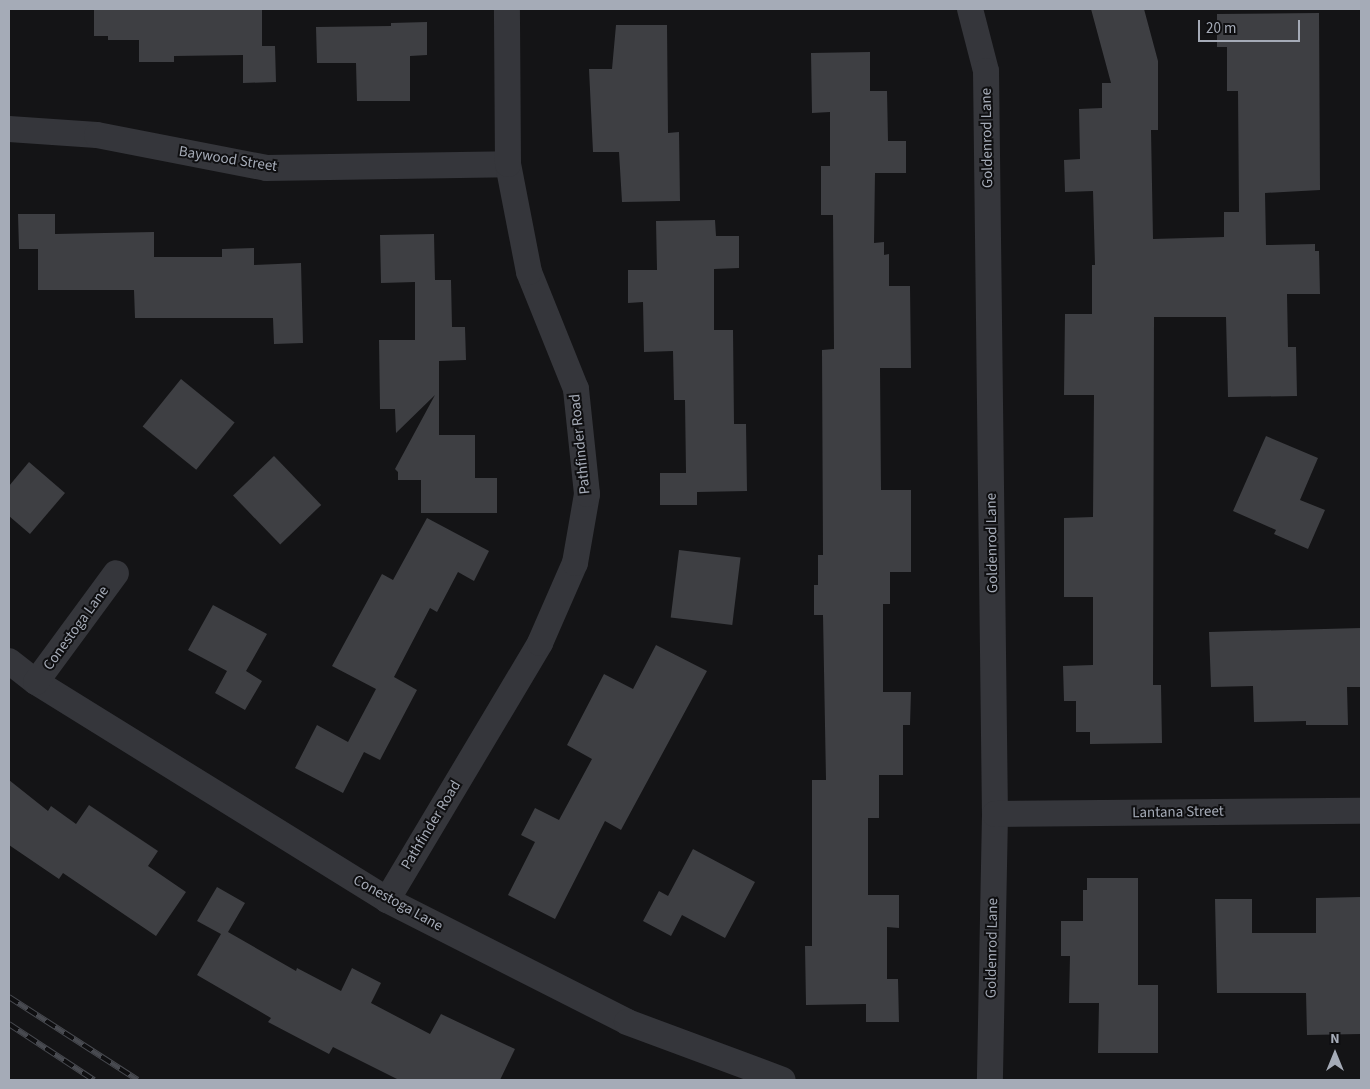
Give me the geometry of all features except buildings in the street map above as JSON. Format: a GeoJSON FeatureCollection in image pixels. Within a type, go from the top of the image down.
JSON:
{"type":"FeatureCollection","features":[{"type":"Feature","properties":{"kind":"street","name":"Pathfinder Road"},"geometry":{"type":"LineString","coordinates":[[387,900],[540,643],[575,563],[587,494],[576,389],[529,272],[508,164],[507,9]]}},
{"type":"Feature","properties":{"kind":"street","name":"Goldenrod Lane"},"geometry":{"type":"LineString","coordinates":[[970,9],[986,71],[995,814],[990,1080]]}},
{"type":"Feature","properties":{"kind":"street","name":"Baywood Street"},"geometry":{"type":"LineString","coordinates":[[9,129],[97,135],[266,168],[508,164]]}},
{"type":"Feature","properties":{"kind":"street","name":"Conestoga Lane"},"geometry":{"type":"LineString","coordinates":[[36,682],[116,573]]}},
{"type":"Feature","properties":{"kind":"street","name":"Conestoga Lane"},"geometry":{"type":"LineString","coordinates":[[9,661],[36,682],[387,900],[627,1022],[783,1080]]}},
{"type":"Feature","properties":{"kind":"street","name":"Lantana Street"},"geometry":{"type":"LineString","coordinates":[[995,814],[1361,811]]}},
{"type":"Feature","properties":{"kind":"railway"},"geometry":{"type":"LineString","coordinates":[[9,997],[138,1080]]}},
{"type":"Feature","properties":{"kind":"railway"},"geometry":{"type":"LineString","coordinates":[[9,1024],[94,1080]]}}]}
